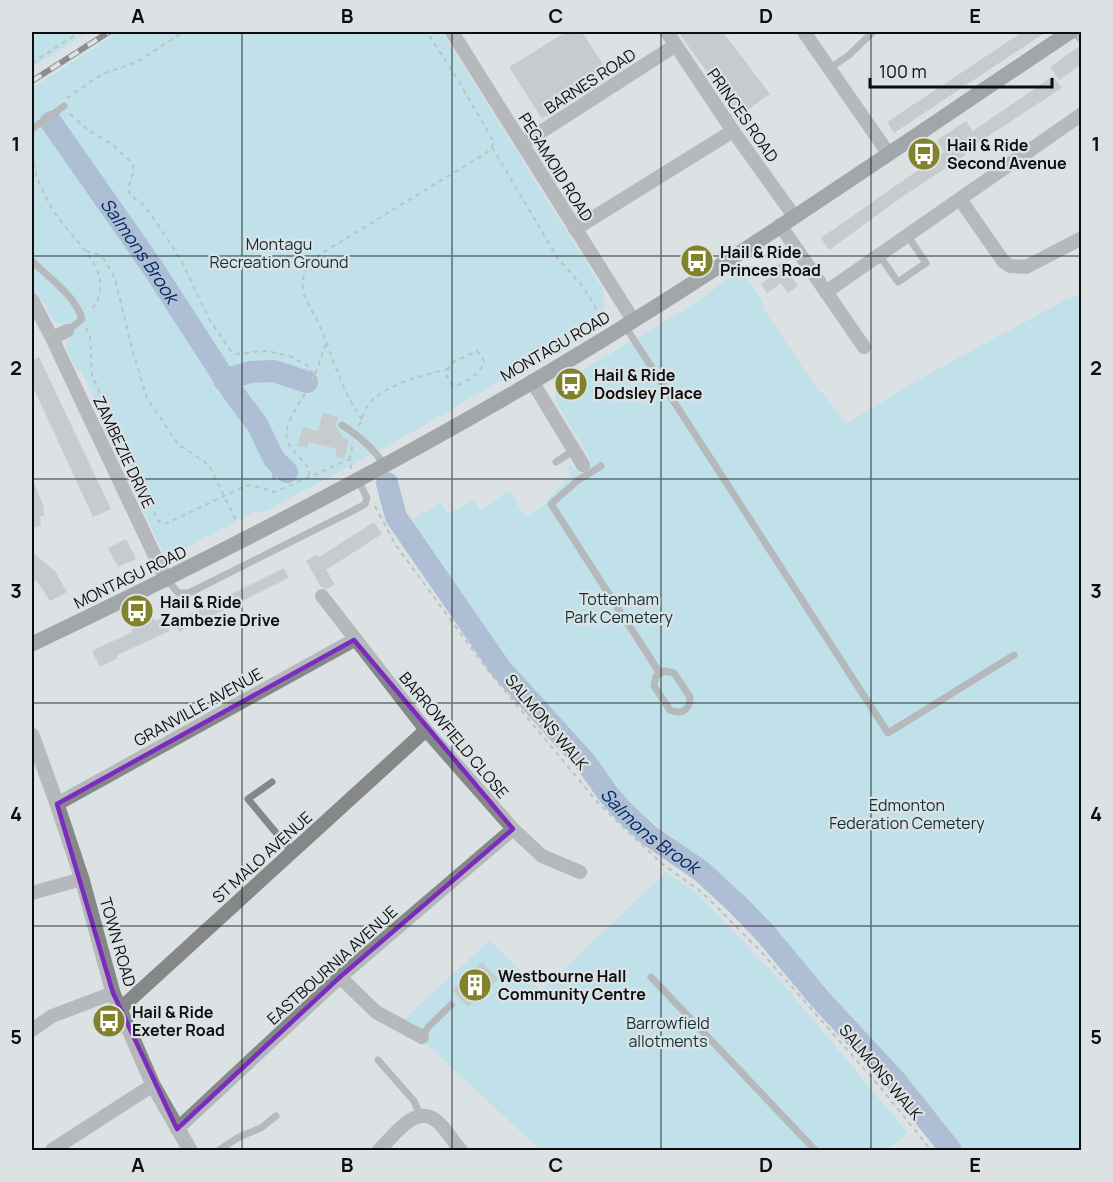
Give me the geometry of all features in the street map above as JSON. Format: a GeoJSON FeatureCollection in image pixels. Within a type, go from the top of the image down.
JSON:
{"type":"FeatureCollection","features":[{"type":"Feature","properties":{"kind":"main road","name":"MONTAGU ROAD"},"geometry":{"type":"LineString","coordinates":[[32,644],[168,580],[354,474],[384,465],[532,381],[629,323],[794,216],[1070,32]]}},
{"type":"Feature","properties":{"kind":"street","name":"PEGAMOID ROAD"},"geometry":{"type":"LineString","coordinates":[[452,32],[575,229],[629,323]]}},
{"type":"Feature","properties":{"kind":"street","name":"PRINCES ROAD"},"geometry":{"type":"LineString","coordinates":[[667,32],[794,216]]}},
{"type":"Feature","properties":{"kind":"street"},"geometry":{"type":"LineString","coordinates":[[804,32],[888,153]]}},
{"type":"Feature","properties":{"kind":"street"},"geometry":{"type":"LineString","coordinates":[[1078,32],[1082,36]]}},
{"type":"Feature","properties":{"kind":"street","name":"BARNES ROAD"},"geometry":{"type":"LineString","coordinates":[[522,144],[676,45]]}},
{"type":"Feature","properties":{"kind":"street"},"geometry":{"type":"LineString","coordinates":[[826,292],[1082,114]]}},
{"type":"Feature","properties":{"kind":"street"},"geometry":{"type":"LineString","coordinates":[[575,229],[734,131]]}},
{"type":"Feature","properties":{"kind":"street"},"geometry":{"type":"LineString","coordinates":[[960,199],[1002,261],[1010,266],[1026,267],[1082,238]]}},
{"type":"Feature","properties":{"kind":"street"},"geometry":{"type":"LineString","coordinates":[[780,225],[864,347]]}},
{"type":"Feature","properties":{"kind":"street","name":"ZAMBEZIE DRIVE"},"geometry":{"type":"LineString","coordinates":[[32,300],[156,560],[168,580]]}},
{"type":"Feature","properties":{"kind":"street"},"geometry":{"type":"LineString","coordinates":[[52,338],[67,331]]}},
{"type":"Feature","properties":{"kind":"street"},"geometry":{"type":"LineString","coordinates":[[532,381],[586,470]]}},
{"type":"Feature","properties":{"kind":"street","name":"BARROWFIELD CLOSE"},"geometry":{"type":"LineString","coordinates":[[322,596],[426,730],[513,829],[542,856],[580,872]]}},
{"type":"Feature","properties":{"kind":"street","name":"GRANVILLE AVENUE"},"geometry":{"type":"LineString","coordinates":[[57,804],[354,640]]}},
{"type":"Feature","properties":{"kind":"street","name":"ST MALO AVENUE"},"geometry":{"type":"LineString","coordinates":[[120,1009],[426,730]]}},
{"type":"Feature","properties":{"kind":"street","name":"TOWN ROAD"},"geometry":{"type":"LineString","coordinates":[[32,735],[82,879],[113,993],[153,1085],[190,1150]]}},
{"type":"Feature","properties":{"kind":"street","name":"EASTBOURNIA AVENUE"},"geometry":{"type":"LineString","coordinates":[[177,1129],[340,977],[513,829]]}},
{"type":"Feature","properties":{"kind":"street"},"geometry":{"type":"LineString","coordinates":[[32,893],[82,879]]}},
{"type":"Feature","properties":{"kind":"street"},"geometry":{"type":"LineString","coordinates":[[340,977],[376,1012],[422,1037]]}},
{"type":"Feature","properties":{"kind":"street"},"geometry":{"type":"LineString","coordinates":[[32,1030],[52,1016],[113,993]]}},
{"type":"Feature","properties":{"kind":"street"},"geometry":{"type":"LineString","coordinates":[[52,1150],[153,1085]]}},
{"type":"Feature","properties":{"kind":"street"},"geometry":{"type":"LineString","coordinates":[[379,1150],[411,1119],[420,1115],[428,1115],[435,1120],[461,1150]]}},
{"type":"Feature","properties":{"kind":"lane"},"geometry":{"type":"LineString","coordinates":[[829,69],[849,55],[873,32]]}},
{"type":"Feature","properties":{"kind":"lane"},"geometry":{"type":"LineString","coordinates":[[32,129],[64,106]]}},
{"type":"Feature","properties":{"kind":"lane"},"geometry":{"type":"LineString","coordinates":[[879,255],[898,282],[926,263],[907,236]]}},
{"type":"Feature","properties":{"kind":"lane"},"geometry":{"type":"LineString","coordinates":[[32,261],[74,302],[82,319],[67,331]]}},
{"type":"Feature","properties":{"kind":"lane"},"geometry":{"type":"LineString","coordinates":[[629,323],[888,733],[1014,655]]}},
{"type":"Feature","properties":{"kind":"lane"},"geometry":{"type":"LineString","coordinates":[[342,425],[356,434],[376,453],[384,465]]}},
{"type":"Feature","properties":{"kind":"lane"},"geometry":{"type":"LineString","coordinates":[[556,462],[574,450]]}},
{"type":"Feature","properties":{"kind":"lane"},"geometry":{"type":"LineString","coordinates":[[601,466],[586,470],[551,504],[659,672]]}},
{"type":"Feature","properties":{"kind":"lane"},"geometry":{"type":"LineString","coordinates":[[168,580],[178,593],[189,593],[363,506],[367,498],[354,474]]}},
{"type":"Feature","properties":{"kind":"lane"},"geometry":{"type":"LineString","coordinates":[[659,672],[674,673],[683,685],[690,697],[685,711],[670,710],[661,698],[654,686],[659,672]]}},
{"type":"Feature","properties":{"kind":"lane"},"geometry":{"type":"LineString","coordinates":[[273,782],[248,799],[292,852]]}},
{"type":"Feature","properties":{"kind":"lane"},"geometry":{"type":"LineString","coordinates":[[651,977],[815,1150]]}},
{"type":"Feature","properties":{"kind":"lane"},"geometry":{"type":"LineString","coordinates":[[422,1037],[428,1027],[451,1005]]}},
{"type":"Feature","properties":{"kind":"lane"},"geometry":{"type":"LineString","coordinates":[[378,1060],[414,1101],[420,1115]]}},
{"type":"Feature","properties":{"kind":"lane"},"geometry":{"type":"LineString","coordinates":[[219,1150],[239,1137],[261,1128],[276,1116]]}},
{"type":"Feature","properties":{"kind":"path"},"geometry":{"type":"LineString","coordinates":[[32,63],[80,32]]}},
{"type":"Feature","properties":{"kind":"path"},"geometry":{"type":"LineString","coordinates":[[64,106],[62,102],[95,78],[137,62],[183,32]]}},
{"type":"Feature","properties":{"kind":"path"},"geometry":{"type":"LineString","coordinates":[[427,32],[493,138],[492,147],[557,257],[584,288],[606,323]]}},
{"type":"Feature","properties":{"kind":"path"},"geometry":{"type":"LineString","coordinates":[[71,116],[88,130],[112,144],[133,164],[134,170],[128,189],[131,196],[144,204],[165,235],[183,264],[209,319],[231,351],[236,354],[266,351],[290,356],[308,366],[315,377]]}},
{"type":"Feature","properties":{"kind":"path"},"geometry":{"type":"LineString","coordinates":[[362,420],[343,389],[320,325],[304,295],[302,287],[305,272],[313,259],[486,153],[492,147]]}},
{"type":"Feature","properties":{"kind":"path"},"geometry":{"type":"LineString","coordinates":[[32,154],[37,178],[46,198],[97,268],[100,288],[95,306],[82,319],[90,335],[92,375],[159,522],[167,523],[250,485],[275,492],[350,459]]}},
{"type":"Feature","properties":{"kind":"path"},"geometry":{"type":"LineString","coordinates":[[86,251],[104,259],[115,279],[147,398],[177,444],[209,465],[237,523]]}},
{"type":"Feature","properties":{"kind":"path"},"geometry":{"type":"LineString","coordinates":[[309,476],[309,469],[291,447],[286,432],[290,419],[315,377],[326,343]]}},
{"type":"Feature","properties":{"kind":"path"},"geometry":{"type":"LineString","coordinates":[[354,474],[350,459],[356,434],[366,407],[377,396],[410,379],[448,369],[451,363],[477,351],[484,361],[479,372],[454,386],[446,378],[448,369]]}},
{"type":"Feature","properties":{"kind":"path","name":"SALMONS WALK"},"geometry":{"type":"LineString","coordinates":[[367,498],[374,503],[395,544],[486,668],[599,804],[662,863],[700,891],[726,915],[880,1087],[931,1150]]}},
{"type":"Feature","properties":{"kind":"highlighted area"},"geometry":{"type":"Polygon","coordinates":[[[354,640],[513,829],[340,977],[177,1129],[113,993],[57,804],[354,640]]]}},
{"type":"Feature","properties":{"kind":"green space"},"geometry":{"type":"Polygon","coordinates":[[[44,32],[88,32],[32,68],[32,39],[44,32]]]}},
{"type":"Feature","properties":{"kind":"green space","name":"Montagu Recreation Ground"},"geometry":{"type":"Polygon","coordinates":[[[119,32],[442,32],[602,288],[605,304],[601,322],[402,438],[266,511],[254,512],[166,558],[99,420],[102,414],[81,370],[77,371],[66,348],[68,339],[74,337],[67,322],[61,324],[53,321],[45,305],[32,291],[32,88],[119,32]]]}},
{"type":"Feature","properties":{"kind":"green space","name":"Edmonton Federation Cemetery"},"geometry":{"type":"Polygon","coordinates":[[[742,269],[761,299],[765,311],[819,392],[823,393],[846,424],[918,380],[1065,300],[1081,294],[1081,1150],[965,1150],[913,1084],[749,901],[728,881],[635,808],[620,791],[613,795],[589,762],[505,669],[404,524],[441,502],[448,514],[473,500],[480,510],[510,491],[525,517],[547,504],[546,501],[571,476],[567,468],[572,465],[575,470],[591,461],[556,402],[555,386],[691,306],[742,269]]]}},
{"type":"Feature","properties":{"kind":"green space","name":"Barrowfield allotments"},"geometry":{"type":"Polygon","coordinates":[[[666,872],[698,895],[776,976],[908,1133],[886,1150],[540,1150],[402,1021],[490,940],[541,991],[666,872]]]}},
{"type":"Feature","properties":{"kind":"building"},"geometry":{"type":"Polygon","coordinates":[[[566,32],[582,32],[608,72],[588,84],[591,88],[542,119],[509,67],[566,32]]]}},
{"type":"Feature","properties":{"kind":"building"},"geometry":{"type":"Polygon","coordinates":[[[678,32],[723,32],[770,94],[739,116],[678,32]]]}},
{"type":"Feature","properties":{"kind":"building"},"geometry":{"type":"Polygon","coordinates":[[[1022,32],[1046,32],[894,133],[887,122],[1022,32]]]}},
{"type":"Feature","properties":{"kind":"building"},"geometry":{"type":"Polygon","coordinates":[[[1078,47],[1082,52],[1082,64],[1059,80],[1050,67],[1078,47]]]}},
{"type":"Feature","properties":{"kind":"building"},"geometry":{"type":"Polygon","coordinates":[[[1053,76],[1062,88],[964,152],[966,155],[905,195],[829,250],[821,238],[944,152],[937,140],[966,121],[973,131],[1053,76]]]}},
{"type":"Feature","properties":{"kind":"building"},"geometry":{"type":"Polygon","coordinates":[[[782,262],[798,286],[788,293],[781,283],[767,293],[761,284],[775,274],[772,269],[782,262]]]}},
{"type":"Feature","properties":{"kind":"building"},"geometry":{"type":"Polygon","coordinates":[[[39,357],[111,509],[93,517],[32,385],[32,360],[39,357]]]}},
{"type":"Feature","properties":{"kind":"building"},"geometry":{"type":"Polygon","coordinates":[[[323,413],[338,417],[336,426],[343,438],[349,440],[344,459],[335,456],[337,449],[309,442],[307,448],[297,446],[303,427],[318,431],[323,413]]]}},
{"type":"Feature","properties":{"kind":"building"},"geometry":{"type":"Polygon","coordinates":[[[32,479],[43,504],[44,516],[40,516],[41,526],[32,527],[32,479]]]}},
{"type":"Feature","properties":{"kind":"building"},"geometry":{"type":"Polygon","coordinates":[[[374,522],[382,534],[326,570],[335,584],[327,589],[321,587],[306,561],[317,554],[319,557],[374,522]]]}},
{"type":"Feature","properties":{"kind":"building"},"geometry":{"type":"Polygon","coordinates":[[[126,539],[136,559],[118,567],[108,548],[126,539]]]}},
{"type":"Feature","properties":{"kind":"building"},"geometry":{"type":"Polygon","coordinates":[[[32,552],[55,571],[67,592],[50,601],[32,577],[32,552]]]}},
{"type":"Feature","properties":{"kind":"building"},"geometry":{"type":"Polygon","coordinates":[[[284,568],[289,578],[179,632],[174,622],[284,568]]]}},
{"type":"Feature","properties":{"kind":"building"},"geometry":{"type":"Polygon","coordinates":[[[163,617],[170,631],[117,655],[118,658],[100,667],[92,651],[132,632],[131,630],[154,618],[156,621],[163,617]]]}},
{"type":"Feature","properties":{"kind":"building","name":"Westbourne Hall Community Centre"},"geometry":{"type":"Polygon","coordinates":[[[482,962],[498,979],[468,1007],[452,990],[482,962]]]}},
{"type":"Feature","properties":{"kind":"waterway","name":"Salmons Brook"},"geometry":{"type":"LineString","coordinates":[[51,122],[153,268],[235,395],[257,424],[274,459],[287,472]]}},
{"type":"Feature","properties":{"kind":"waterway","name":"Salmons Brook"},"geometry":{"type":"LineString","coordinates":[[224,380],[250,372],[274,371],[307,382]]}},
{"type":"Feature","properties":{"kind":"waterway"},"geometry":{"type":"LineString","coordinates":[[274,459],[274,478]]}},
{"type":"Feature","properties":{"kind":"waterway","name":"Salmons Brook"},"geometry":{"type":"LineString","coordinates":[[387,483],[396,517],[501,669],[587,764],[624,812],[650,836],[701,871],[765,933],[820,999],[896,1081],[951,1150]]}},
{"type":"Feature","properties":{"kind":"railway"},"geometry":{"type":"LineString","coordinates":[[32,81],[109,32]]}},
{"type":"Feature","properties":{"kind":"place","name":"Hail & Ride Second Avenue"},"geometry":{"type":"Point","coordinates":[924,154]}},
{"type":"Feature","properties":{"kind":"place","name":"Hail & Ride Princes Road"},"geometry":{"type":"Point","coordinates":[697,261]}},
{"type":"Feature","properties":{"kind":"place","name":"Hail & Ride Dodsley Place"},"geometry":{"type":"Point","coordinates":[571,384]}},
{"type":"Feature","properties":{"kind":"place","name":"Hail & Ride Zambezie Drive"},"geometry":{"type":"Point","coordinates":[137,611]}},
{"type":"Feature","properties":{"kind":"place","name":"Westbourne Hall Community Centre"},"geometry":{"type":"Point","coordinates":[475,985]}},
{"type":"Feature","properties":{"kind":"place","name":"Hail & Ride Exeter Road"},"geometry":{"type":"Point","coordinates":[109,1021]}},
{"type":"Feature","properties":{"kind":"park label","name":"Tottenham Park Cemetery"},"geometry":{"type":"Point","coordinates":[619,608]}}]}
